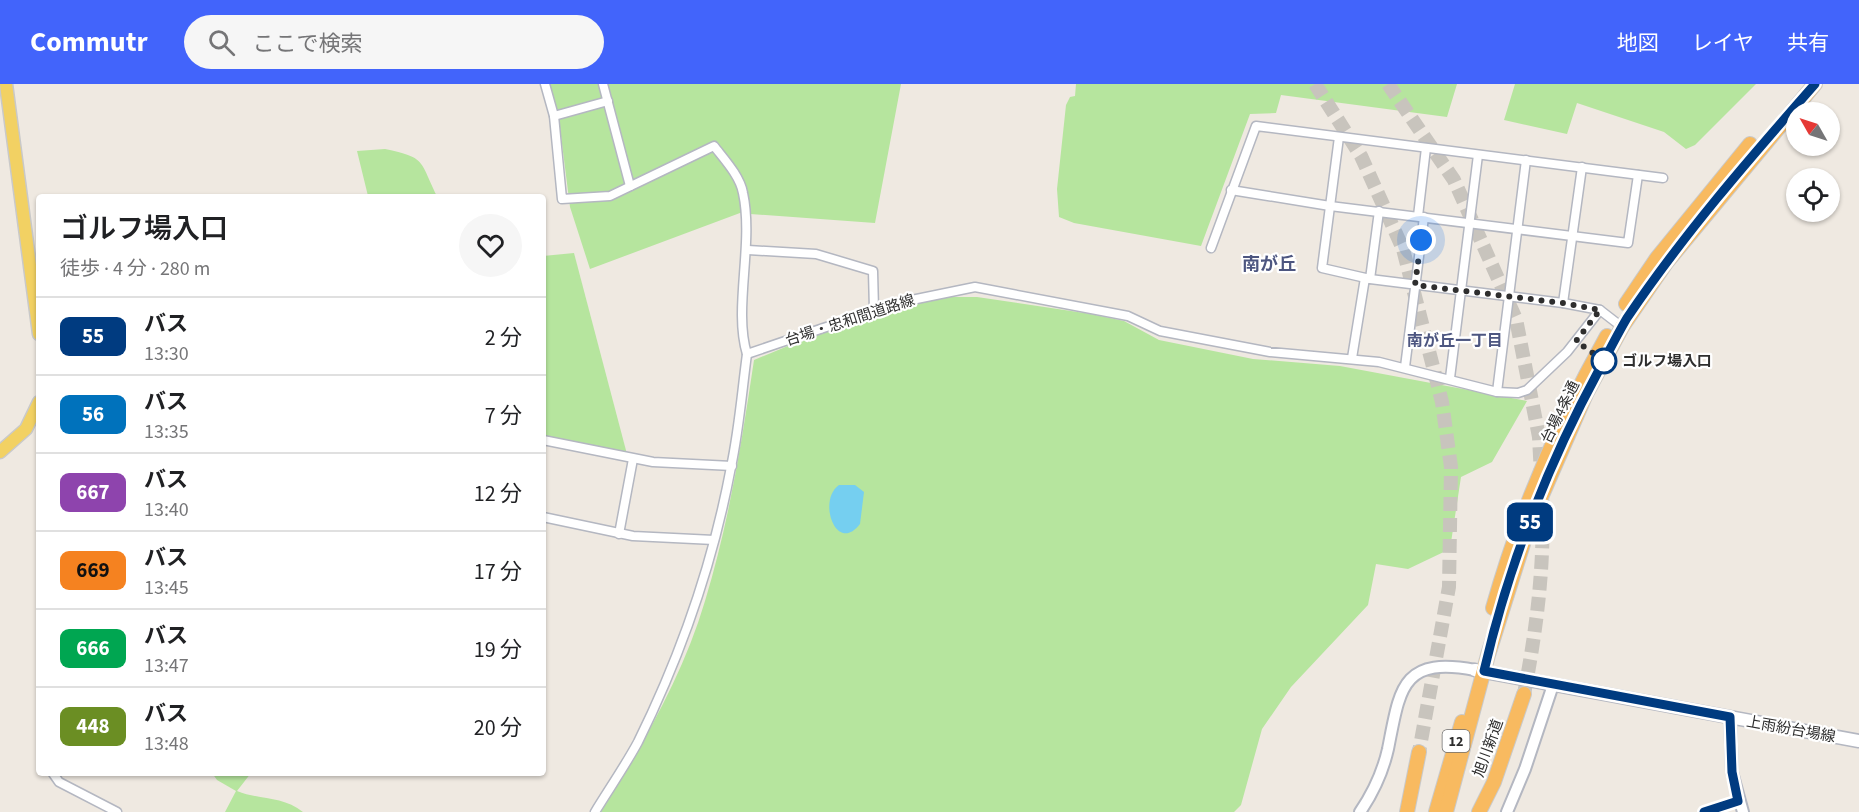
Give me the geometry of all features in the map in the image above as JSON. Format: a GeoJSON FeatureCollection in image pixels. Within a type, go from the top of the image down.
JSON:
{"type":"FeatureCollection","features":[{"type":"Feature","properties":{"kind":"highway","name":"台場4条通"},"geometry":{"type":"LineString","coordinates":[[1446,812],[1502,576],[1534,485],[1577,389],[1651,267],[1713,187],[1803,84]]}},
{"type":"Feature","properties":{"kind":"highway","name":"台場4条通"},"geometry":{"type":"LineString","coordinates":[[1618,324],[1815,84]]}},
{"type":"Feature","properties":{"kind":"highway","name":"台場4条通"},"geometry":{"type":"LineString","coordinates":[[1436,812],[1480,671]]}},
{"type":"Feature","properties":{"kind":"highway","name":"旭川新道"},"geometry":{"type":"LineString","coordinates":[[1479,812],[1494,782],[1524,694]]}},
{"type":"Feature","properties":{"kind":"highway"},"geometry":{"type":"LineString","coordinates":[[1407,812],[1419,752]]}},
{"type":"Feature","properties":{"kind":"main road"},"geometry":{"type":"LineString","coordinates":[[6,84],[36,310]]}},
{"type":"Feature","properties":{"kind":"main road"},"geometry":{"type":"LineString","coordinates":[[0,452],[26,429],[36,408]]}},
{"type":"Feature","properties":{"kind":"main road","name":"上雨紛台場線"},"geometry":{"type":"LineString","coordinates":[[1480,671],[1859,741]]}},
{"type":"Feature","properties":{"kind":"street"},"geometry":{"type":"LineString","coordinates":[[545,84],[554,116],[562,199],[610,196],[714,146],[743,191],[748,250],[742,338],[747,354],[732,466],[714,540],[695,608],[671,670],[636,744],[595,812]]}},
{"type":"Feature","properties":{"kind":"street"},"geometry":{"type":"LineString","coordinates":[[603,84],[630,186]]}},
{"type":"Feature","properties":{"kind":"street"},"geometry":{"type":"LineString","coordinates":[[554,116],[608,101]]}},
{"type":"Feature","properties":{"kind":"street"},"geometry":{"type":"LineString","coordinates":[[1211,248],[1256,126],[1663,178]]}},
{"type":"Feature","properties":{"kind":"street"},"geometry":{"type":"LineString","coordinates":[[1339,137],[1322,268],[1368,279],[1563,303],[1600,310],[1618,324]]}},
{"type":"Feature","properties":{"kind":"street"},"geometry":{"type":"LineString","coordinates":[[1405,367],[1415,285],[1426,148]]}},
{"type":"Feature","properties":{"kind":"street"},"geometry":{"type":"LineString","coordinates":[[1450,378],[1478,155]]}},
{"type":"Feature","properties":{"kind":"street"},"geometry":{"type":"LineString","coordinates":[[1526,160],[1497,392],[1518,393],[1527,390],[1567,352],[1600,310]]}},
{"type":"Feature","properties":{"kind":"street"},"geometry":{"type":"LineString","coordinates":[[1563,303],[1582,167]]}},
{"type":"Feature","properties":{"kind":"street"},"geometry":{"type":"LineString","coordinates":[[1231,190],[1330,206],[1629,243],[1638,175]]}},
{"type":"Feature","properties":{"kind":"street"},"geometry":{"type":"LineString","coordinates":[[1352,358],[1379,211]]}},
{"type":"Feature","properties":{"kind":"street"},"geometry":{"type":"LineString","coordinates":[[748,250],[816,254],[873,271],[874,310]]}},
{"type":"Feature","properties":{"kind":"street","name":"台場・忠和間道路線"},"geometry":{"type":"LineString","coordinates":[[747,354],[874,310],[975,287],[1128,316],[1160,331],[1270,352],[1352,358],[1405,367],[1497,392]]}},
{"type":"Feature","properties":{"kind":"street"},"geometry":{"type":"LineString","coordinates":[[546,441],[653,462],[732,466]]}},
{"type":"Feature","properties":{"kind":"street"},"geometry":{"type":"LineString","coordinates":[[620,534],[633,459]]}},
{"type":"Feature","properties":{"kind":"street"},"geometry":{"type":"LineString","coordinates":[[546,518],[620,534],[714,540]]}},
{"type":"Feature","properties":{"kind":"street"},"geometry":{"type":"LineString","coordinates":[[1360,812],[1381,772],[1396,702],[1402,688],[1413,676],[1436,667],[1448,665],[1480,671]]}},
{"type":"Feature","properties":{"kind":"street"},"geometry":{"type":"LineString","coordinates":[[1507,812],[1525,769],[1552,685]]}},
{"type":"Feature","properties":{"kind":"street"},"geometry":{"type":"LineString","coordinates":[[1730,717],[1732,772],[1738,801],[1743,812]]}},
{"type":"Feature","properties":{"kind":"street"},"geometry":{"type":"LineString","coordinates":[[55,776],[59,782],[117,812]]}},
{"type":"Feature","properties":{"kind":"street"},"geometry":{"type":"LineString","coordinates":[[1704,812],[1738,801]]}},
{"type":"Feature","properties":{"kind":"green space"},"geometry":{"type":"Polygon","coordinates":[[[549,84],[901,84],[875,223],[750,214],[748,210],[590,269],[570,207],[560,128],[549,84]]]}},
{"type":"Feature","properties":{"kind":"green space"},"geometry":{"type":"Polygon","coordinates":[[[1076,84],[1457,84],[1447,117],[1281,95],[1276,113],[1250,114],[1201,246],[1074,223],[1059,217],[1057,189],[1066,105],[1070,97],[1075,96],[1076,84]]]}},
{"type":"Feature","properties":{"kind":"green space"},"geometry":{"type":"Polygon","coordinates":[[[1515,84],[1756,84],[1695,145],[1686,149],[1664,132],[1577,103],[1567,134],[1504,120],[1515,84]]]}},
{"type":"Feature","properties":{"kind":"green space"},"geometry":{"type":"Polygon","coordinates":[[[385,149],[415,158],[423,167],[436,194],[368,194],[357,151],[385,149]]]}},
{"type":"Feature","properties":{"kind":"green space"},"geometry":{"type":"Polygon","coordinates":[[[574,253],[628,458],[546,441],[546,256],[574,253]]]}},
{"type":"Feature","properties":{"kind":"green space"},"geometry":{"type":"Polygon","coordinates":[[[946,297],[977,297],[1091,314],[1124,321],[1159,340],[1253,359],[1340,366],[1527,401],[1492,462],[1461,477],[1450,549],[1408,569],[1376,564],[1368,605],[1291,687],[1262,729],[1241,805],[1234,812],[601,812],[660,709],[696,629],[714,571],[728,511],[754,360],[855,318],[946,297]]]}},
{"type":"Feature","properties":{"kind":"green space"},"geometry":{"type":"Polygon","coordinates":[[[214,776],[249,776],[237,791],[287,803],[303,812],[225,812],[236,791],[214,776]]]}},
{"type":"Feature","properties":{"kind":"water"},"geometry":{"type":"Polygon","coordinates":[[[839,485],[855,485],[864,492],[860,524],[851,532],[844,533],[832,522],[830,502],[833,492],[839,485]]]}},
{"type":"Feature","properties":{"kind":"tunnel"},"geometry":{"type":"LineString","coordinates":[[1315,84],[1361,156],[1403,249],[1442,402],[1451,467],[1449,587],[1419,752]]}},
{"type":"Feature","properties":{"kind":"tunnel"},"geometry":{"type":"LineString","coordinates":[[1388,84],[1454,180],[1516,319],[1539,437],[1541,475]]}},
{"type":"Feature","properties":{"kind":"tunnel"},"geometry":{"type":"LineString","coordinates":[[1524,694],[1539,595],[1542,494]]}},
{"type":"Feature","properties":{"kind":"bus line","name":"55"},"geometry":{"type":"LineString","coordinates":[[1704,812],[1738,801],[1732,772],[1730,717],[1484,671],[1506,596],[1541,494],[1569,428],[1622,327],[1666,263],[1719,196],[1815,84]]}},
{"type":"Feature","properties":{"kind":"place","name":"ゴルフ場入口"},"geometry":{"type":"Point","coordinates":[1604,361]}},
{"type":"Feature","properties":{"kind":"district","name":"南が丘"},"geometry":{"type":"Point","coordinates":[1269,264]}},
{"type":"Feature","properties":{"kind":"district","name":"南が丘一丁目"},"geometry":{"type":"Point","coordinates":[1455,340]}},
{"type":"Feature","properties":{"kind":"route"},"geometry":{"type":"LineString","coordinates":[[1421,240],[1415,285],[1563,303],[1600,310],[1576,341],[1604,361]]}}]}
